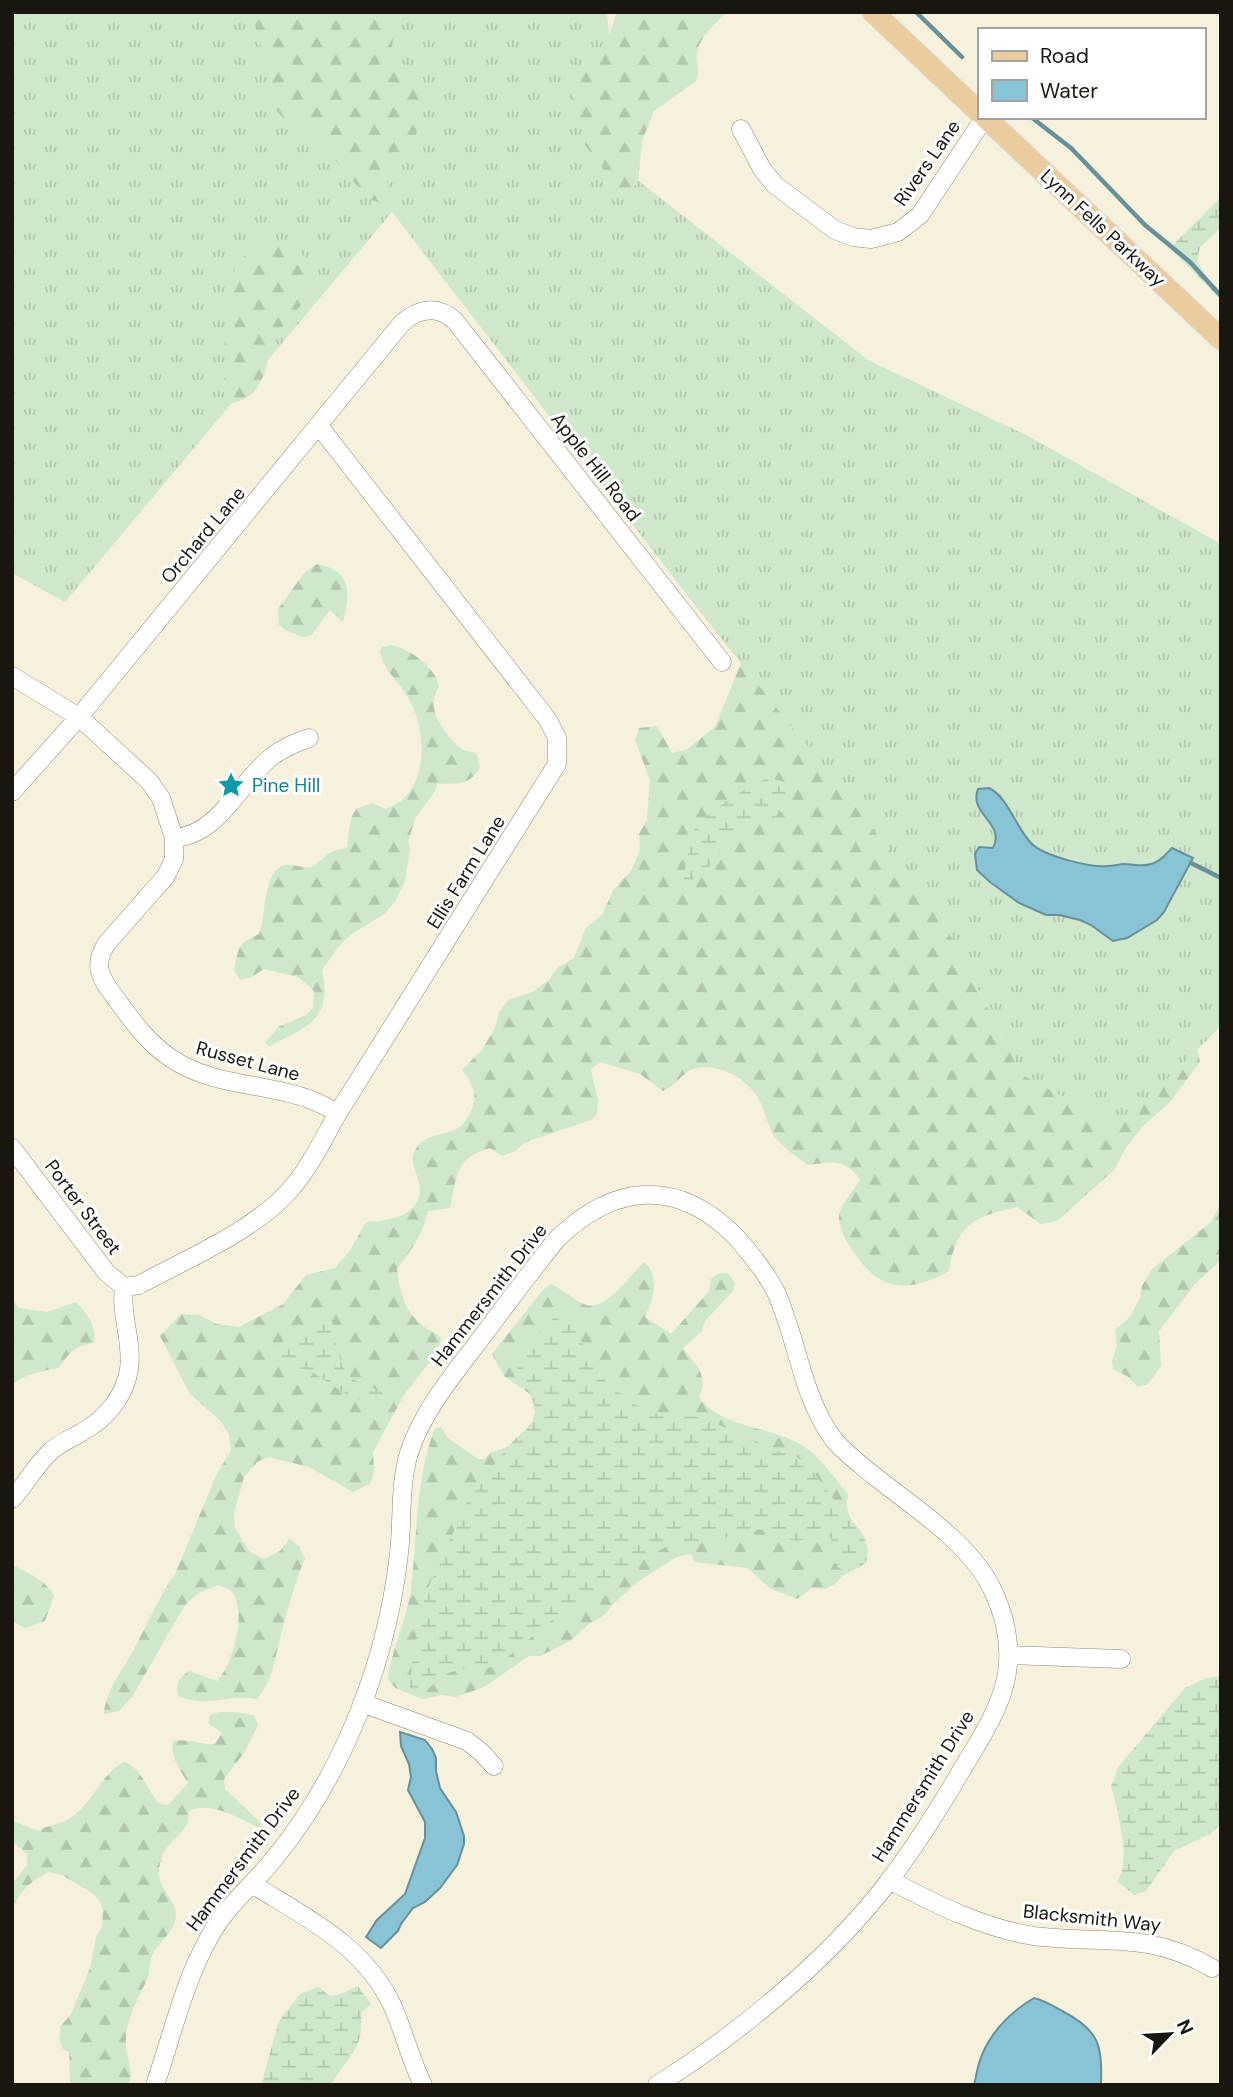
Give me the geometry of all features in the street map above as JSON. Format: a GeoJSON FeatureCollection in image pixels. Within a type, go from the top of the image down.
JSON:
{"type":"FeatureCollection","features":[{"type":"Feature","properties":{"kind":"main road"},"geometry":{"type":"LineString","coordinates":[[873,12],[978,111]]}},
{"type":"Feature","properties":{"kind":"main road","name":"Lynn Fells Parkway"},"geometry":{"type":"LineString","coordinates":[[987,119],[1221,339]]}},
{"type":"Feature","properties":{"kind":"street","name":"Rivers Lane"},"geometry":{"type":"LineString","coordinates":[[741,129],[762,169],[775,185],[835,230],[853,237],[871,239],[898,232],[920,215],[984,119]]}},
{"type":"Feature","properties":{"kind":"street","name":"Orchard Lane"},"geometry":{"type":"LineString","coordinates":[[12,792],[79,717],[402,323],[428,309]]}},
{"type":"Feature","properties":{"kind":"street","name":"Apple Hill Road"},"geometry":{"type":"LineString","coordinates":[[428,309],[442,311],[455,321],[722,662]]}},
{"type":"Feature","properties":{"kind":"street","name":"Ellis Farm Lane"},"geometry":{"type":"LineString","coordinates":[[124,1287],[139,1285],[241,1229],[271,1209],[299,1180],[338,1113],[557,764],[557,737],[548,720],[319,426]]}},
{"type":"Feature","properties":{"kind":"street"},"geometry":{"type":"LineString","coordinates":[[12,676],[79,717],[154,787],[161,798],[174,838],[190,835],[206,826],[269,758],[309,738]]}},
{"type":"Feature","properties":{"kind":"street","name":"Russet Lane"},"geometry":{"type":"LineString","coordinates":[[174,838],[174,859],[166,876],[107,943],[100,955],[99,966],[106,984],[148,1038],[180,1064],[215,1078],[308,1099],[338,1113]]}},
{"type":"Feature","properties":{"kind":"street","name":"Porter Street"},"geometry":{"type":"LineString","coordinates":[[12,1148],[106,1272],[124,1287]]}},
{"type":"Feature","properties":{"kind":"street","name":"Hammersmith Drive"},"geometry":{"type":"LineString","coordinates":[[155,2085],[195,1965],[203,1950],[221,1919],[288,1839],[325,1783],[362,1703],[390,1617],[400,1550],[402,1487],[409,1453],[423,1420],[460,1365],[556,1240],[579,1218],[594,1209],[609,1202],[638,1195],[671,1197],[697,1207],[722,1225],[756,1260],[790,1325],[811,1398],[830,1433],[842,1449],[959,1545],[979,1566],[998,1603],[1007,1634],[1009,1655],[1003,1690],[979,1741],[957,1780],[889,1880],[824,1953],[772,2001],[717,2045],[657,2085]]}},
{"type":"Feature","properties":{"kind":"street"},"geometry":{"type":"LineString","coordinates":[[12,1499],[50,1451],[98,1422],[121,1394],[130,1363],[122,1305],[124,1287]]}},
{"type":"Feature","properties":{"kind":"street"},"geometry":{"type":"LineString","coordinates":[[1009,1655],[1121,1659]]}},
{"type":"Feature","properties":{"kind":"street"},"geometry":{"type":"LineString","coordinates":[[362,1703],[467,1741],[494,1766]]}},
{"type":"Feature","properties":{"kind":"street","name":"Blacksmith Way"},"geometry":{"type":"LineString","coordinates":[[889,1880],[936,1904],[998,1928],[1034,1936],[1146,1942],[1191,1955],[1218,1967]]}},
{"type":"Feature","properties":{"kind":"street"},"geometry":{"type":"LineString","coordinates":[[252,1884],[343,1942],[366,1965],[391,2003],[423,2085]]}},
{"type":"Feature","properties":{"kind":"green space"},"geometry":{"type":"Polygon","coordinates":[[[12,12],[607,12],[622,168],[868,360],[1030,437],[1221,544],[1221,1021],[1218,1029],[1119,1127],[1021,1074],[938,911],[697,608],[392,212],[65,602],[12,573],[12,12]]]}},
{"type":"Feature","properties":{"kind":"green space"},"geometry":{"type":"Polygon","coordinates":[[[251,12],[371,12],[391,27],[395,34],[391,55],[405,77],[424,96],[425,108],[414,140],[389,164],[385,174],[392,201],[382,203],[367,197],[307,128],[285,120],[274,108],[275,92],[251,12]]]}},
{"type":"Feature","properties":{"kind":"green space"},"geometry":{"type":"Polygon","coordinates":[[[617,12],[726,12],[699,47],[696,81],[654,111],[642,141],[638,182],[628,193],[622,194],[585,145],[573,88],[576,76],[596,59],[607,41],[617,12]]]}},
{"type":"Feature","properties":{"kind":"green space"},"geometry":{"type":"Polygon","coordinates":[[[1221,197],[1221,228],[1200,247],[1197,261],[1210,281],[1221,291],[1221,300],[1170,248],[1221,197]]]}},
{"type":"Feature","properties":{"kind":"green space"},"geometry":{"type":"Polygon","coordinates":[[[266,239],[301,252],[317,279],[276,337],[256,389],[249,396],[225,404],[224,381],[228,366],[223,332],[229,321],[235,269],[251,246],[266,239]]]}},
{"type":"Feature","properties":{"kind":"green space"},"geometry":{"type":"Polygon","coordinates":[[[317,564],[337,572],[346,584],[347,601],[343,622],[330,610],[311,636],[303,637],[279,625],[278,609],[305,572],[317,564]]]}},
{"type":"Feature","properties":{"kind":"green space"},"geometry":{"type":"Polygon","coordinates":[[[391,645],[414,655],[432,671],[439,686],[434,702],[438,719],[458,746],[477,754],[480,768],[466,781],[437,784],[434,793],[416,817],[408,841],[410,848],[405,881],[394,903],[384,914],[352,934],[339,946],[322,970],[324,1000],[314,1020],[269,1046],[265,1043],[278,1027],[306,1015],[313,1008],[314,991],[298,977],[264,969],[250,978],[240,980],[234,970],[240,947],[259,934],[272,875],[285,865],[312,867],[331,852],[347,847],[350,823],[356,809],[372,803],[386,809],[396,804],[410,791],[416,779],[422,750],[421,736],[413,708],[381,657],[380,650],[391,645]]]}},
{"type":"Feature","properties":{"kind":"green space"},"geometry":{"type":"Polygon","coordinates":[[[741,663],[938,911],[1021,1074],[1119,1127],[1197,1049],[1200,1062],[1170,1102],[1142,1127],[1114,1170],[1057,1221],[1041,1224],[1017,1207],[978,1219],[962,1233],[952,1255],[949,1271],[922,1283],[898,1285],[876,1276],[866,1267],[843,1235],[839,1215],[860,1179],[843,1165],[808,1165],[786,1149],[772,1132],[753,1090],[738,1078],[721,1070],[702,1067],[689,1071],[663,1091],[640,1074],[600,1062],[591,1069],[598,1100],[597,1114],[591,1120],[526,1142],[515,1151],[502,1156],[490,1148],[470,1157],[460,1170],[450,1208],[428,1211],[416,1242],[397,1269],[402,1293],[411,1314],[442,1339],[433,1358],[404,1395],[373,1452],[374,1473],[370,1484],[353,1492],[309,1467],[268,1457],[257,1462],[244,1477],[234,1513],[235,1528],[249,1551],[264,1559],[280,1551],[289,1539],[299,1546],[305,1559],[290,1601],[271,1674],[257,1699],[198,1701],[178,1696],[179,1682],[189,1671],[217,1681],[233,1650],[238,1622],[236,1598],[230,1590],[219,1585],[200,1592],[185,1605],[132,1697],[119,1711],[104,1714],[111,1689],[175,1574],[216,1476],[231,1450],[229,1435],[222,1422],[190,1394],[160,1336],[181,1314],[199,1315],[217,1324],[239,1327],[283,1304],[306,1275],[335,1268],[349,1252],[366,1222],[392,1219],[415,1206],[420,1189],[413,1163],[414,1153],[423,1141],[453,1130],[467,1120],[474,1103],[474,1093],[462,1070],[482,1050],[495,1028],[499,1012],[508,1000],[532,992],[549,980],[556,969],[574,958],[586,928],[602,915],[614,889],[631,871],[640,850],[639,834],[647,820],[650,780],[635,740],[639,728],[657,726],[672,753],[686,750],[715,727],[741,663]]]}},
{"type":"Feature","properties":{"kind":"green space"},"geometry":{"type":"Polygon","coordinates":[[[770,778],[784,782],[787,789],[785,809],[773,818],[739,831],[709,867],[689,882],[683,882],[692,839],[700,823],[741,792],[770,778]]]}},
{"type":"Feature","properties":{"kind":"green space"},"geometry":{"type":"Polygon","coordinates":[[[1221,1203],[1221,1260],[1195,1284],[1159,1331],[1161,1366],[1148,1384],[1138,1387],[1127,1376],[1113,1369],[1112,1361],[1117,1346],[1115,1330],[1130,1317],[1152,1269],[1211,1222],[1221,1203]]]}},
{"type":"Feature","properties":{"kind":"green space"},"geometry":{"type":"Polygon","coordinates":[[[644,1262],[654,1281],[653,1296],[645,1317],[671,1334],[709,1291],[711,1279],[719,1273],[728,1273],[735,1283],[733,1291],[705,1321],[702,1331],[683,1348],[702,1376],[699,1397],[720,1415],[786,1437],[819,1459],[848,1494],[848,1513],[866,1545],[866,1562],[834,1585],[825,1589],[812,1588],[797,1599],[769,1588],[748,1568],[694,1562],[692,1555],[687,1554],[675,1558],[639,1581],[611,1606],[605,1615],[590,1623],[570,1641],[540,1656],[529,1656],[484,1687],[456,1697],[442,1695],[423,1699],[395,1688],[388,1679],[410,1595],[423,1469],[435,1428],[441,1427],[448,1438],[478,1459],[484,1459],[490,1453],[510,1446],[532,1423],[535,1413],[530,1394],[504,1376],[492,1354],[550,1284],[592,1306],[609,1298],[644,1262]]]}},
{"type":"Feature","properties":{"kind":"green space"},"geometry":{"type":"Polygon","coordinates":[[[12,1299],[19,1308],[47,1312],[76,1302],[90,1321],[94,1331],[94,1343],[73,1351],[59,1368],[28,1375],[12,1385],[12,1299]]]}},
{"type":"Feature","properties":{"kind":"green space"},"geometry":{"type":"Polygon","coordinates":[[[567,1311],[574,1311],[574,1323],[586,1352],[602,1377],[642,1409],[661,1415],[701,1417],[778,1451],[787,1450],[808,1465],[861,1532],[867,1549],[866,1562],[856,1569],[841,1569],[834,1562],[831,1538],[819,1536],[797,1541],[754,1529],[718,1540],[667,1546],[625,1571],[591,1599],[551,1621],[497,1666],[468,1668],[448,1673],[417,1697],[410,1689],[418,1627],[426,1594],[469,1496],[534,1418],[533,1399],[519,1375],[519,1356],[526,1344],[551,1320],[567,1311]]]}},
{"type":"Feature","properties":{"kind":"green space"},"geometry":{"type":"Polygon","coordinates":[[[323,1318],[332,1322],[338,1353],[348,1374],[383,1393],[383,1402],[379,1404],[350,1397],[309,1370],[273,1360],[266,1351],[323,1318]]]}},
{"type":"Feature","properties":{"kind":"green space"},"geometry":{"type":"Polygon","coordinates":[[[12,1565],[36,1577],[54,1596],[45,1621],[25,1628],[12,1621],[12,1565]]]}},
{"type":"Feature","properties":{"kind":"green space"},"geometry":{"type":"Polygon","coordinates":[[[1221,1676],[1221,1824],[1210,1834],[1174,1851],[1146,1891],[1134,1895],[1117,1881],[1122,1872],[1124,1849],[1111,1786],[1119,1766],[1185,1688],[1206,1678],[1221,1676]]]}},
{"type":"Feature","properties":{"kind":"green space"},"geometry":{"type":"Polygon","coordinates":[[[219,1712],[254,1715],[258,1726],[244,1753],[224,1779],[225,1789],[262,1824],[261,1828],[217,1809],[198,1808],[189,1811],[183,1831],[165,1850],[161,1860],[159,1878],[172,1901],[176,1915],[170,1931],[152,1956],[148,1977],[128,2026],[126,2049],[131,2073],[129,2085],[70,2085],[69,2052],[63,2049],[59,2039],[61,2026],[71,2014],[90,1968],[96,1937],[102,1927],[103,1911],[100,1901],[92,1893],[62,1875],[48,1872],[26,1888],[17,1899],[12,1912],[12,1884],[27,1865],[27,1854],[12,1841],[12,1820],[37,1831],[69,1819],[87,1803],[109,1773],[124,1762],[136,1769],[160,1804],[168,1805],[188,1783],[174,1759],[173,1741],[215,1744],[222,1733],[208,1723],[210,1715],[219,1712]]]}},
{"type":"Feature","properties":{"kind":"green space"},"geometry":{"type":"Polygon","coordinates":[[[358,1986],[371,2004],[362,2012],[357,2046],[331,2085],[261,2085],[279,2021],[300,1994],[318,1987],[330,1996],[358,1986]]]}},
{"type":"Feature","properties":{"kind":"water"},"geometry":{"type":"Polygon","coordinates":[[[989,788],[1007,805],[1031,843],[1056,857],[1100,866],[1145,865],[1163,858],[1172,848],[1193,858],[1157,920],[1127,938],[1113,941],[1080,920],[1046,915],[1019,903],[977,870],[975,854],[979,847],[993,848],[996,839],[995,832],[976,798],[978,789],[989,788]]]}},
{"type":"Feature","properties":{"kind":"water"},"geometry":{"type":"Polygon","coordinates":[[[400,1732],[425,1740],[432,1749],[436,1758],[440,1788],[456,1812],[464,1844],[457,1865],[440,1888],[425,1902],[413,1908],[398,1931],[381,1948],[366,1937],[377,1920],[405,1894],[425,1838],[425,1822],[408,1790],[411,1777],[401,1746],[400,1732]]]}},
{"type":"Feature","properties":{"kind":"water"},"geometry":{"type":"Polygon","coordinates":[[[1034,1998],[1076,2019],[1092,2033],[1101,2060],[1101,2085],[974,2085],[979,2063],[994,2034],[1008,2018],[1034,1998]]]}},
{"type":"Feature","properties":{"kind":"waterway"},"geometry":{"type":"LineString","coordinates":[[916,12],[962,57]]}},
{"type":"Feature","properties":{"kind":"waterway"},"geometry":{"type":"LineString","coordinates":[[1034,119],[1071,148],[1145,225],[1190,262],[1221,296]]}},
{"type":"Feature","properties":{"kind":"waterway"},"geometry":{"type":"LineString","coordinates":[[1191,863],[1221,878]]}},
{"type":"Feature","properties":{"kind":"place","name":"Pine Hill"},"geometry":{"type":"Point","coordinates":[231,785]}}]}
